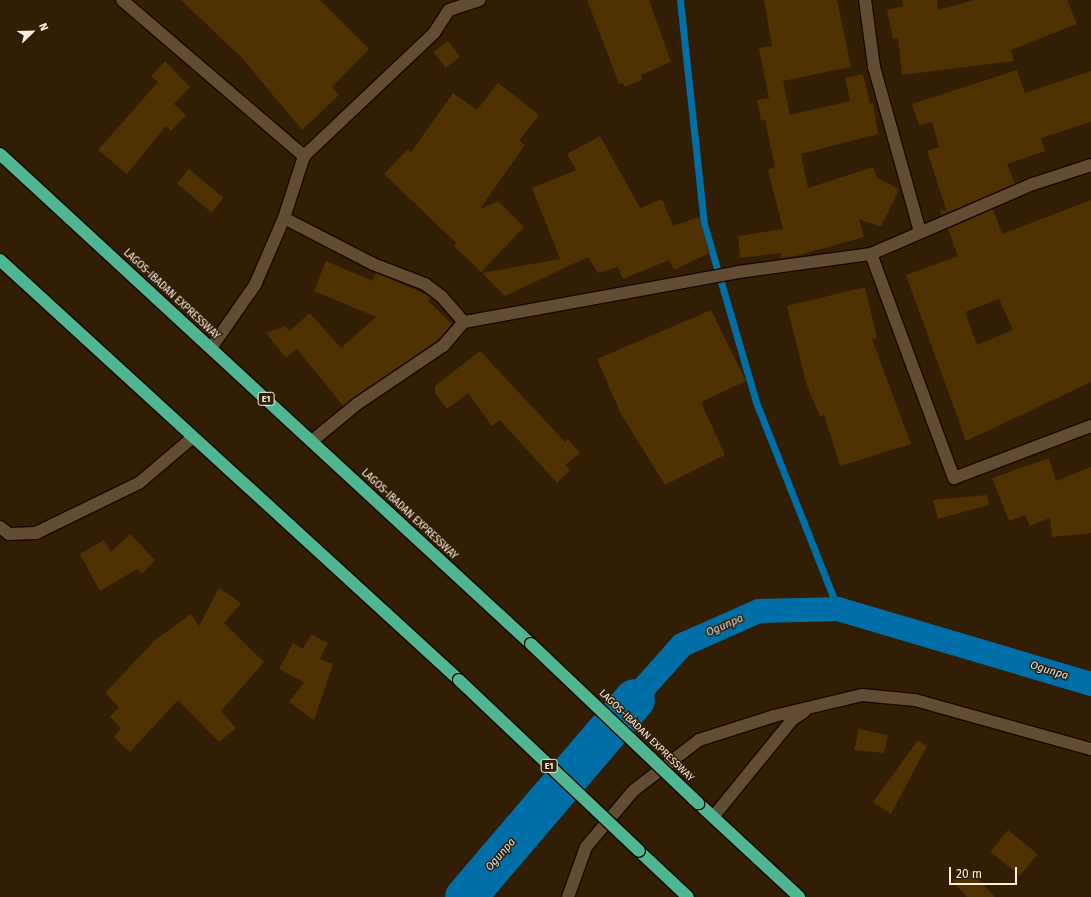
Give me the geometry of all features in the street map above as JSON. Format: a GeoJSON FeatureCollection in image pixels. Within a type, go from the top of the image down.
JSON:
{"type":"FeatureCollection","features":[{"type":"Feature","properties":{"kind":"highway","name":"LAGOS-IBADAN EXPRESSWAY"},"geometry":{"type":"LineString","coordinates":[[0,154],[531,644],[799,897]]}},
{"type":"Feature","properties":{"kind":"highway","name":"E1"},"geometry":{"type":"LineString","coordinates":[[0,260],[192,438],[459,680],[688,897]]}},
{"type":"Feature","properties":{"kind":"street"},"geometry":{"type":"LineString","coordinates":[[122,0],[304,156]]}},
{"type":"Feature","properties":{"kind":"street"},"geometry":{"type":"LineString","coordinates":[[211,348],[255,285],[284,218],[304,156],[434,33],[449,5],[479,0]]}},
{"type":"Feature","properties":{"kind":"street"},"geometry":{"type":"LineString","coordinates":[[865,0],[874,67],[920,232]]}},
{"type":"Feature","properties":{"kind":"street"},"geometry":{"type":"LineString","coordinates":[[312,441],[357,404],[443,346],[464,322],[739,272],[871,254],[1034,184],[1091,165]]}},
{"type":"Feature","properties":{"kind":"street"},"geometry":{"type":"LineString","coordinates":[[284,218],[373,264],[421,282],[442,297],[464,322]]}},
{"type":"Feature","properties":{"kind":"street"},"geometry":{"type":"LineString","coordinates":[[871,254],[954,478],[1091,426]]}},
{"type":"Feature","properties":{"kind":"street"},"geometry":{"type":"LineString","coordinates":[[3,533],[36,533],[139,483],[192,438]]}},
{"type":"Feature","properties":{"kind":"street"},"geometry":{"type":"LineString","coordinates":[[568,897],[586,846],[633,791],[699,740],[816,705],[862,695],[915,700],[1091,748]]}},
{"type":"Feature","properties":{"kind":"street"},"geometry":{"type":"LineString","coordinates":[[713,817],[793,719],[816,705]]}},
{"type":"Feature","properties":{"kind":"building"},"geometry":{"type":"Polygon","coordinates":[[[181,0],[320,0],[369,49],[332,87],[339,95],[302,130],[242,58],[181,0]]]}},
{"type":"Feature","properties":{"kind":"building"},"geometry":{"type":"Polygon","coordinates":[[[587,0],[649,0],[671,62],[641,75],[642,80],[624,87],[623,83],[619,84],[587,0]]]}},
{"type":"Feature","properties":{"kind":"building"},"geometry":{"type":"Polygon","coordinates":[[[764,0],[837,0],[851,67],[783,81],[790,115],[850,101],[845,78],[863,74],[870,103],[873,103],[878,134],[801,154],[808,188],[873,167],[877,178],[899,189],[881,227],[859,219],[864,237],[796,256],[781,258],[781,253],[740,258],[738,236],[783,229],[768,170],[775,167],[765,120],[761,121],[757,100],[769,98],[759,48],[772,46],[764,0]]]}},
{"type":"Feature","properties":{"kind":"building"},"geometry":{"type":"Polygon","coordinates":[[[902,0],[937,0],[938,10],[974,0],[1067,0],[1077,24],[1011,50],[1014,61],[902,75],[898,38],[893,39],[887,10],[903,6],[902,0]]]}},
{"type":"Feature","properties":{"kind":"building"},"geometry":{"type":"Polygon","coordinates":[[[448,41],[460,57],[446,68],[434,52],[448,41]]]}},
{"type":"Feature","properties":{"kind":"building"},"geometry":{"type":"Polygon","coordinates":[[[165,61],[190,87],[174,104],[186,115],[171,131],[166,126],[127,174],[98,150],[158,82],[151,76],[165,61]]]}},
{"type":"Feature","properties":{"kind":"building"},"geometry":{"type":"Polygon","coordinates":[[[1017,70],[1025,93],[1091,71],[1091,122],[1041,138],[1045,151],[1007,164],[1015,184],[942,215],[940,209],[947,212],[927,151],[939,147],[932,122],[919,125],[912,104],[1017,70]]]}},
{"type":"Feature","properties":{"kind":"building"},"geometry":{"type":"Polygon","coordinates":[[[498,83],[539,115],[519,141],[525,145],[480,209],[498,201],[524,227],[481,272],[454,246],[456,243],[384,174],[408,149],[411,152],[453,93],[477,110],[498,83]]]}},
{"type":"Feature","properties":{"kind":"building"},"geometry":{"type":"Polygon","coordinates":[[[600,136],[640,208],[662,199],[673,226],[699,217],[710,253],[674,270],[669,260],[623,279],[618,267],[598,273],[588,257],[505,296],[482,273],[560,259],[532,188],[576,170],[567,154],[600,136]]]}},
{"type":"Feature","properties":{"kind":"building"},"geometry":{"type":"Polygon","coordinates":[[[189,169],[223,198],[211,212],[177,184],[189,169]]]}},
{"type":"Feature","properties":{"kind":"building"},"geometry":{"type":"Polygon","coordinates":[[[1091,200],[1091,382],[966,441],[906,275],[958,256],[948,229],[993,209],[1002,234],[1091,200]],[[999,299],[965,312],[977,345],[1013,330],[999,299]]]}},
{"type":"Feature","properties":{"kind":"building"},"geometry":{"type":"Polygon","coordinates":[[[326,261],[373,281],[376,273],[425,294],[430,297],[428,301],[452,324],[438,340],[343,406],[297,349],[286,358],[266,333],[285,326],[289,331],[310,313],[341,348],[376,317],[314,291],[326,261]]]}},
{"type":"Feature","properties":{"kind":"building"},"geometry":{"type":"Polygon","coordinates":[[[865,287],[877,338],[872,339],[911,444],[840,466],[824,415],[820,417],[806,383],[787,306],[865,287]]]}},
{"type":"Feature","properties":{"kind":"building"},"geometry":{"type":"Polygon","coordinates":[[[711,310],[746,381],[701,402],[725,455],[665,485],[621,414],[597,359],[711,310]]]}},
{"type":"Feature","properties":{"kind":"building"},"geometry":{"type":"Polygon","coordinates":[[[480,351],[565,442],[568,439],[580,453],[565,465],[570,470],[557,483],[500,420],[492,426],[468,393],[447,409],[435,393],[435,386],[480,351]]]}},
{"type":"Feature","properties":{"kind":"building"},"geometry":{"type":"Polygon","coordinates":[[[1049,458],[1056,481],[1091,467],[1091,533],[1052,537],[1050,518],[1030,526],[1025,515],[1009,521],[992,478],[1049,458]]]}},
{"type":"Feature","properties":{"kind":"building"},"geometry":{"type":"Polygon","coordinates":[[[987,495],[989,505],[938,519],[933,500],[987,495]]]}},
{"type":"Feature","properties":{"kind":"building"},"geometry":{"type":"Polygon","coordinates":[[[130,534],[155,560],[142,574],[137,569],[100,591],[80,554],[104,540],[111,552],[130,534]]]}},
{"type":"Feature","properties":{"kind":"building"},"geometry":{"type":"Polygon","coordinates":[[[219,588],[241,603],[224,623],[264,662],[221,711],[236,728],[219,742],[178,700],[130,752],[114,737],[121,728],[110,717],[119,707],[105,693],[155,640],[191,614],[199,626],[219,588]]]}},
{"type":"Feature","properties":{"kind":"building"},"geometry":{"type":"Polygon","coordinates":[[[311,634],[328,643],[320,659],[333,664],[314,720],[289,702],[304,682],[279,669],[293,643],[303,649],[311,634]]]}},
{"type":"Feature","properties":{"kind":"building"},"geometry":{"type":"Polygon","coordinates":[[[859,729],[888,735],[884,753],[854,750],[859,729]]]}},
{"type":"Feature","properties":{"kind":"building"},"geometry":{"type":"Polygon","coordinates":[[[918,740],[927,746],[891,814],[873,802],[918,740]]]}},
{"type":"Feature","properties":{"kind":"building"},"geometry":{"type":"Polygon","coordinates":[[[1008,830],[1038,854],[1020,876],[990,852],[1008,830]]]}},
{"type":"Feature","properties":{"kind":"building"},"geometry":{"type":"Polygon","coordinates":[[[967,867],[995,897],[967,897],[952,881],[967,867]]]}},
{"type":"Feature","properties":{"kind":"waterway"},"geometry":{"type":"LineString","coordinates":[[680,0],[704,224],[756,402],[838,609]]}},
{"type":"Feature","properties":{"kind":"waterway","name":"Ogunpa"},"geometry":{"type":"LineString","coordinates":[[634,699],[682,645],[759,611],[838,609],[1091,684]]}},
{"type":"Feature","properties":{"kind":"waterway","name":"Ogunpa"},"geometry":{"type":"LineString","coordinates":[[465,897],[634,699]]}}]}
